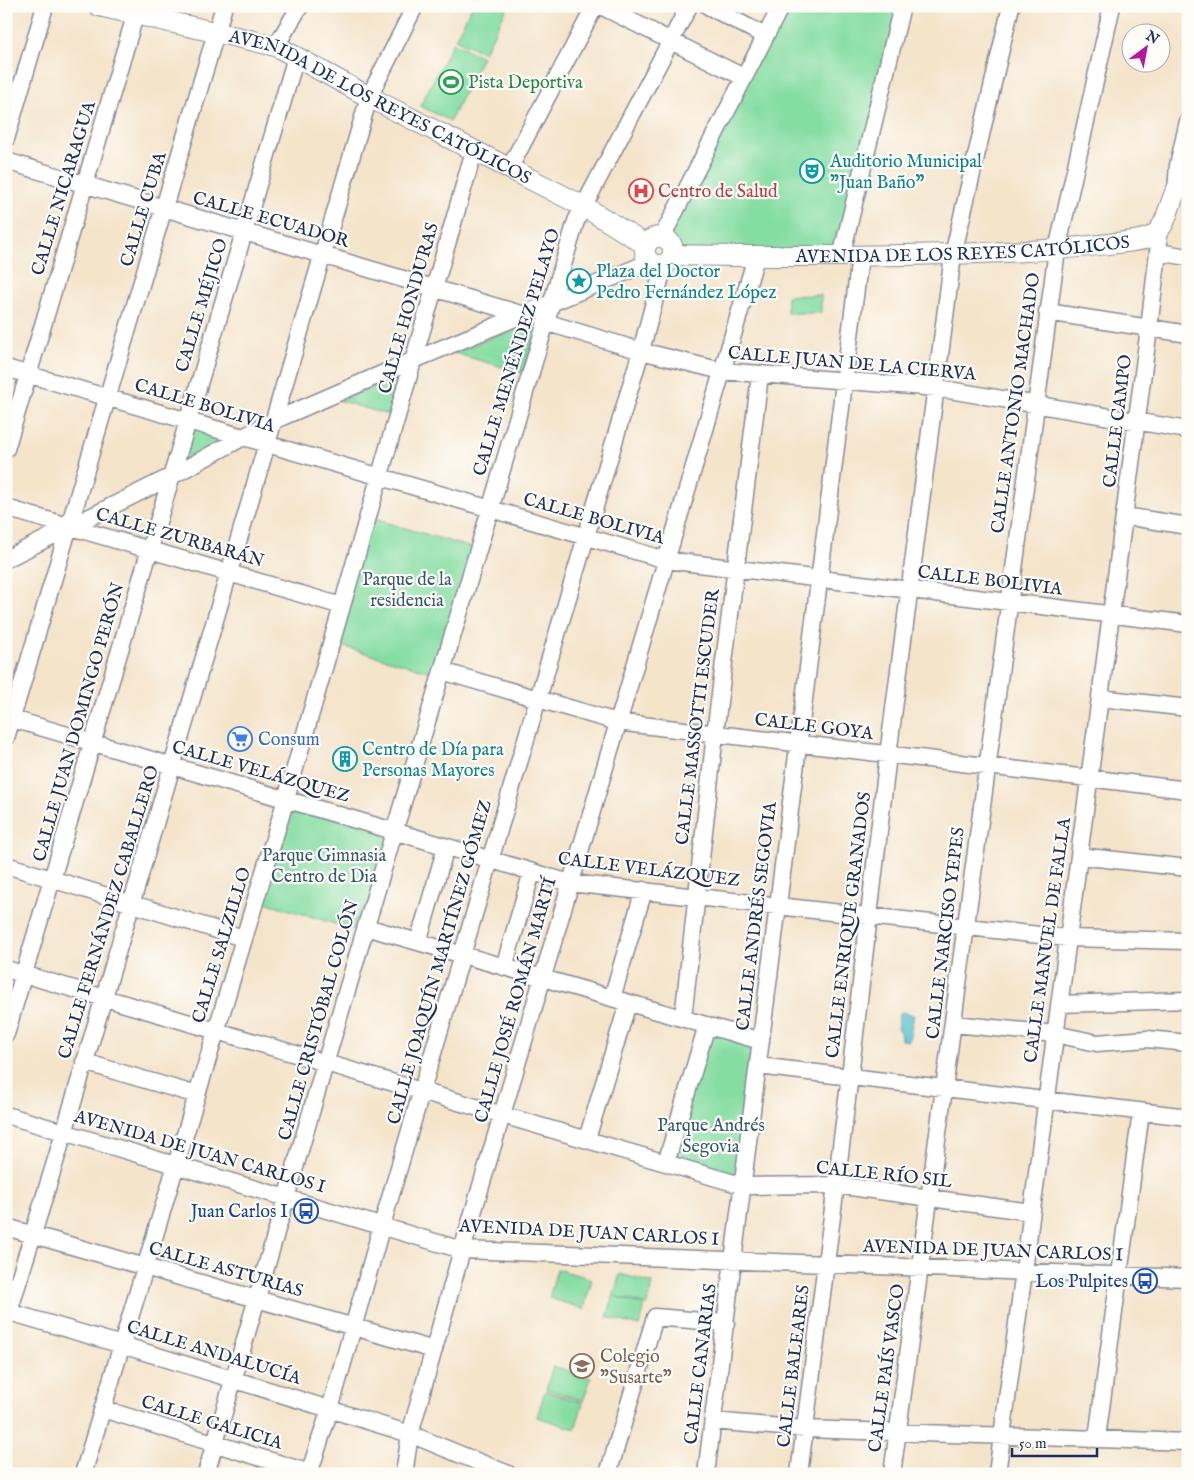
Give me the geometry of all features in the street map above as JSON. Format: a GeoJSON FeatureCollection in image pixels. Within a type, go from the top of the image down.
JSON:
{"type":"FeatureCollection","features":[{"type":"Feature","properties":{"kind":"main road","name":"AVENIDA DE LOS REYES CATÓLICOS"},"geometry":{"type":"LineString","coordinates":[[99,6],[137,10],[276,46],[369,97],[585,207],[659,253],[756,257],[953,255],[1057,250],[1134,241],[1157,242]]}},
{"type":"Feature","properties":{"kind":"main road"},"geometry":{"type":"LineString","coordinates":[[1157,242],[1182,184]]}},
{"type":"Feature","properties":{"kind":"street"},"geometry":{"type":"LineString","coordinates":[[6,139],[46,6]]}},
{"type":"Feature","properties":{"kind":"street","name":"CALLE CUBA"},"geometry":{"type":"LineString","coordinates":[[6,738],[9,718],[69,526],[224,6]]}},
{"type":"Feature","properties":{"kind":"street"},"geometry":{"type":"LineString","coordinates":[[276,46],[300,6]]}},
{"type":"Feature","properties":{"kind":"street","name":"CALLE FERNÁNDEZ CABALLERO"},"geometry":{"type":"LineString","coordinates":[[7,1312],[64,1133],[369,97],[415,6]]}},
{"type":"Feature","properties":{"kind":"street"},"geometry":{"type":"LineString","coordinates":[[510,168],[595,6]]}},
{"type":"Feature","properties":{"kind":"street"},"geometry":{"type":"LineString","coordinates":[[601,6],[743,78]]}},
{"type":"Feature","properties":{"kind":"street","name":"CALLE MENÉNDEZ PELAYO"},"geometry":{"type":"LineString","coordinates":[[490,510],[576,221],[689,6]]}},
{"type":"Feature","properties":{"kind":"street"},"geometry":{"type":"LineString","coordinates":[[708,6],[765,36]]}},
{"type":"Feature","properties":{"kind":"street","name":"CALLE JOAQUÍN MARTÍNEZ GÓMEZ"},"geometry":{"type":"LineString","coordinates":[[310,1473],[641,351],[659,253],[743,78],[781,6]]}},
{"type":"Feature","properties":{"kind":"street","name":"CALLE ANDRÉS SEGOVIA"},"geometry":{"type":"LineString","coordinates":[[734,1259],[843,379],[850,257],[902,6]]}},
{"type":"Feature","properties":{"kind":"street","name":"CALLE ANTONIO MACHADO"},"geometry":{"type":"LineString","coordinates":[[1008,602],[1057,250],[1112,6]]}},
{"type":"Feature","properties":{"kind":"street","name":"CALLE ENRIQUE GRANADOS"},"geometry":{"type":"LineString","coordinates":[[826,1264],[870,917],[888,755],[953,255],[1010,7]]}},
{"type":"Feature","properties":{"kind":"street","name":"CALLE NICARAGUA"},"geometry":{"type":"LineString","coordinates":[[6,449],[137,10]]}},
{"type":"Feature","properties":{"kind":"street","name":"CALLE MÉJICO"},"geometry":{"type":"LineString","coordinates":[[187,420],[296,57]]}},
{"type":"Feature","properties":{"kind":"street"},"geometry":{"type":"LineString","coordinates":[[1182,184],[1178,165],[1188,121]]}},
{"type":"Feature","properties":{"kind":"street","name":"CALLE HONDURAS"},"geometry":{"type":"LineString","coordinates":[[380,477],[474,151]]}},
{"type":"Feature","properties":{"kind":"street","name":"CALLE ECUADOR"},"geometry":{"type":"LineString","coordinates":[[6,161],[524,315]]}},
{"type":"Feature","properties":{"kind":"street"},"geometry":{"type":"LineString","coordinates":[[1157,242],[1188,257]]}},
{"type":"Feature","properties":{"kind":"street","name":"CALLE CAMPO"},"geometry":{"type":"LineString","coordinates":[[1110,615],[1149,328],[1157,242]]}},
{"type":"Feature","properties":{"kind":"street"},"geometry":{"type":"LineString","coordinates":[[6,559],[170,477],[273,421],[550,304],[659,253]]}},
{"type":"Feature","properties":{"kind":"street","name":"CALLE JOSÉ ROMÁN MARTÍ"},"geometry":{"type":"LineString","coordinates":[[404,1474],[410,1434],[462,1250],[756,257]]}},
{"type":"Feature","properties":{"kind":"street"},"geometry":{"type":"LineString","coordinates":[[1048,312],[1188,334]]}},
{"type":"Feature","properties":{"kind":"street","name":"CALLE JUAN DE LA CIERVA"},"geometry":{"type":"LineString","coordinates":[[545,322],[641,351],[722,371],[843,379],[937,388],[1188,430]]}},
{"type":"Feature","properties":{"kind":"street","name":"CALLE BOLIVIA"},"geometry":{"type":"LineString","coordinates":[[6,368],[108,396],[241,437],[666,560],[1188,624]]}},
{"type":"Feature","properties":{"kind":"street","name":"CALLE MASSOTTI ESCUDER"},"geometry":{"type":"LineString","coordinates":[[683,1018],[715,734],[760,375]]}},
{"type":"Feature","properties":{"kind":"street","name":"CALLE JUAN DOMINGO PERÓN"},"geometry":{"type":"LineString","coordinates":[[6,1034],[187,420]]}},
{"type":"Feature","properties":{"kind":"street","name":"CALLE SALZILLO"},"geometry":{"type":"LineString","coordinates":[[83,1474],[286,799],[380,477]]}},
{"type":"Feature","properties":{"kind":"street","name":"CALLE ZURBARÁN"},"geometry":{"type":"LineString","coordinates":[[6,508],[342,606]]}},
{"type":"Feature","properties":{"kind":"street","name":"CALLE CRISTÓBAL COLÓN"},"geometry":{"type":"LineString","coordinates":[[206,1474],[325,1064],[490,510]]}},
{"type":"Feature","properties":{"kind":"street"},"geometry":{"type":"LineString","coordinates":[[1124,516],[1188,526]]}},
{"type":"Feature","properties":{"kind":"street","name":"CALLE NARCISO YEPES"},"geometry":{"type":"LineString","coordinates":[[920,1268],[954,1024],[1008,602]]}},
{"type":"Feature","properties":{"kind":"street","name":"CALLE MANUEL DE FALLA"},"geometry":{"type":"LineString","coordinates":[[997,1474],[1022,1270],[1090,778],[1110,615]]}},
{"type":"Feature","properties":{"kind":"street","name":"CALLE GOYA"},"geometry":{"type":"LineString","coordinates":[[442,671],[618,722],[798,745],[1188,790]]}},
{"type":"Feature","properties":{"kind":"street"},"geometry":{"type":"LineString","coordinates":[[1100,698],[1188,708]]}},
{"type":"Feature","properties":{"kind":"street","name":"CALLE VELÁZQUEZ"},"geometry":{"type":"LineString","coordinates":[[9,718],[570,883],[1068,938],[1188,941]]}},
{"type":"Feature","properties":{"kind":"street"},"geometry":{"type":"LineString","coordinates":[[418,942],[446,847]]}},
{"type":"Feature","properties":{"kind":"street"},"geometry":{"type":"LineString","coordinates":[[1079,856],[1188,868]]}},
{"type":"Feature","properties":{"kind":"street"},"geometry":{"type":"LineString","coordinates":[[6,865],[244,938]]}},
{"type":"Feature","properties":{"kind":"street"},"geometry":{"type":"LineString","coordinates":[[504,966],[532,872]]}},
{"type":"Feature","properties":{"kind":"street"},"geometry":{"type":"LineString","coordinates":[[587,1140],[644,890]]}},
{"type":"Feature","properties":{"kind":"street"},"geometry":{"type":"LineString","coordinates":[[366,927],[761,1041]]}},
{"type":"Feature","properties":{"kind":"street","name":"CALLE RÍO SIL"},"geometry":{"type":"LineString","coordinates":[[6,970],[744,1186],[836,1185],[1031,1212]]}},
{"type":"Feature","properties":{"kind":"street"},"geometry":{"type":"LineString","coordinates":[[1059,1004],[1188,1000]]}},
{"type":"Feature","properties":{"kind":"street"},"geometry":{"type":"LineString","coordinates":[[954,1024],[1055,1034],[1097,1042],[1147,1039],[1188,1043]]}},
{"type":"Feature","properties":{"kind":"street"},"geometry":{"type":"LineString","coordinates":[[666,1163],[707,1025]]}},
{"type":"Feature","properties":{"kind":"street"},"geometry":{"type":"LineString","coordinates":[[84,1062],[197,1095]]}},
{"type":"Feature","properties":{"kind":"street"},"geometry":{"type":"LineString","coordinates":[[758,1066],[944,1087],[1045,1102],[1188,1117]]}},
{"type":"Feature","properties":{"kind":"street"},"geometry":{"type":"LineString","coordinates":[[1097,1438],[1141,1112]]}},
{"type":"Feature","properties":{"kind":"street","name":"AVENIDA DE JUAN CARLOS I"},"geometry":{"type":"LineString","coordinates":[[6,1115],[462,1250],[734,1259],[920,1268],[1022,1270],[1188,1278]]}},
{"type":"Feature","properties":{"kind":"street","name":"CALLE ASTURIAS"},"geometry":{"type":"LineString","coordinates":[[6,1227],[434,1350]]}},
{"type":"Feature","properties":{"kind":"street","name":"CALLE CANARIAS"},"geometry":{"type":"LineString","coordinates":[[706,1474],[734,1259]]}},
{"type":"Feature","properties":{"kind":"street","name":"CALLE BALEARES"},"geometry":{"type":"LineString","coordinates":[[799,1474],[826,1264]]}},
{"type":"Feature","properties":{"kind":"street","name":"CALLE PAÍS VASCO"},"geometry":{"type":"LineString","coordinates":[[892,1474],[920,1268]]}},
{"type":"Feature","properties":{"kind":"street","name":"CALLE ANDALUCÍA"},"geometry":{"type":"LineString","coordinates":[[7,1312],[122,1345],[410,1434],[508,1474]]}},
{"type":"Feature","properties":{"kind":"street"},"geometry":{"type":"LineString","coordinates":[[608,1474],[656,1317],[726,1323]]}},
{"type":"Feature","properties":{"kind":"street","name":"CALLE GALICIA"},"geometry":{"type":"LineString","coordinates":[[103,1409],[310,1473]]}},
{"type":"Feature","properties":{"kind":"street"},"geometry":{"type":"LineString","coordinates":[[713,1421],[805,1429],[898,1430],[1188,1442]]}},
{"type":"Feature","properties":{"kind":"green space","name":"Pista Deportiva"},"geometry":{"type":"Polygon","coordinates":[[[472,6],[508,6],[484,53],[455,39],[472,6]]]}},
{"type":"Feature","properties":{"kind":"green space"},"geometry":{"type":"Polygon","coordinates":[[[781,6],[902,6],[841,257],[671,253],[657,246],[781,6]]]}},
{"type":"Feature","properties":{"kind":"green space","name":"Pista Deportiva"},"geometry":{"type":"Polygon","coordinates":[[[453,42],[482,57],[450,121],[420,106],[453,42]]]}},
{"type":"Feature","properties":{"kind":"green space"},"geometry":{"type":"Polygon","coordinates":[[[821,295],[821,313],[787,313],[787,296],[821,295]]]}},
{"type":"Feature","properties":{"kind":"green space"},"geometry":{"type":"Polygon","coordinates":[[[533,320],[538,324],[523,373],[454,353],[533,320]]]}},
{"type":"Feature","properties":{"kind":"green space"},"geometry":{"type":"Polygon","coordinates":[[[398,376],[403,381],[392,416],[340,401],[398,376]]]}},
{"type":"Feature","properties":{"kind":"green space"},"geometry":{"type":"Polygon","coordinates":[[[187,420],[241,437],[170,477],[187,420]]]}},
{"type":"Feature","properties":{"kind":"green space","name":"Parque de la residencia"},"geometry":{"type":"Polygon","coordinates":[[[368,517],[479,550],[441,675],[331,643],[368,517]]]}},
{"type":"Feature","properties":{"kind":"green space","name":"Parque Gimnasia Centro de Dia"},"geometry":{"type":"Polygon","coordinates":[[[286,799],[394,831],[364,933],[255,899],[286,799]]]}},
{"type":"Feature","properties":{"kind":"green space","name":"Parque Andrés Segovia"},"geometry":{"type":"Polygon","coordinates":[[[707,1025],[761,1041],[744,1186],[666,1163],[707,1025]]]}},
{"type":"Feature","properties":{"kind":"green space"},"geometry":{"type":"Polygon","coordinates":[[[557,1269],[592,1279],[584,1309],[549,1298],[557,1269]]]}},
{"type":"Feature","properties":{"kind":"green space"},"geometry":{"type":"Polygon","coordinates":[[[620,1274],[653,1283],[647,1305],[615,1296],[645,1306],[639,1326],[607,1317],[620,1274]]]}},
{"type":"Feature","properties":{"kind":"green space"},"geometry":{"type":"Polygon","coordinates":[[[553,1366],[591,1378],[583,1401],[546,1389],[553,1366]]]}},
{"type":"Feature","properties":{"kind":"green space"},"geometry":{"type":"Polygon","coordinates":[[[545,1391],[583,1403],[575,1429],[537,1417],[545,1391]]]}},
{"type":"Feature","properties":{"kind":"water"},"geometry":{"type":"Polygon","coordinates":[[[902,1012],[914,1015],[909,1041],[901,1040],[900,1032],[897,1029],[899,1014],[902,1012]]]}},
{"type":"Feature","properties":{"kind":"place","name":"Pista Deportiva"},"geometry":{"type":"Point","coordinates":[451,82]}},
{"type":"Feature","properties":{"kind":"place","name":"Auditorio Municipal \"Juan Baño\""},"geometry":{"type":"Point","coordinates":[812,171]}},
{"type":"Feature","properties":{"kind":"place","name":"Centro de Salud"},"geometry":{"type":"Point","coordinates":[641,191]}},
{"type":"Feature","properties":{"kind":"place","name":"Plaza del Doctor Pedro Fernández López"},"geometry":{"type":"Point","coordinates":[579,281]}},
{"type":"Feature","properties":{"kind":"place","name":"Consum"},"geometry":{"type":"Point","coordinates":[240,739]}},
{"type":"Feature","properties":{"kind":"place","name":"Centro de Día para Personas Mayores"},"geometry":{"type":"Point","coordinates":[345,759]}},
{"type":"Feature","properties":{"kind":"place","name":"Juan Carlos I"},"geometry":{"type":"Point","coordinates":[306,1211]}},
{"type":"Feature","properties":{"kind":"place","name":"Los Pulpites"},"geometry":{"type":"Point","coordinates":[1145,1281]}},
{"type":"Feature","properties":{"kind":"place","name":"Colegio \"Susarte\""},"geometry":{"type":"Point","coordinates":[582,1366]}}]}
